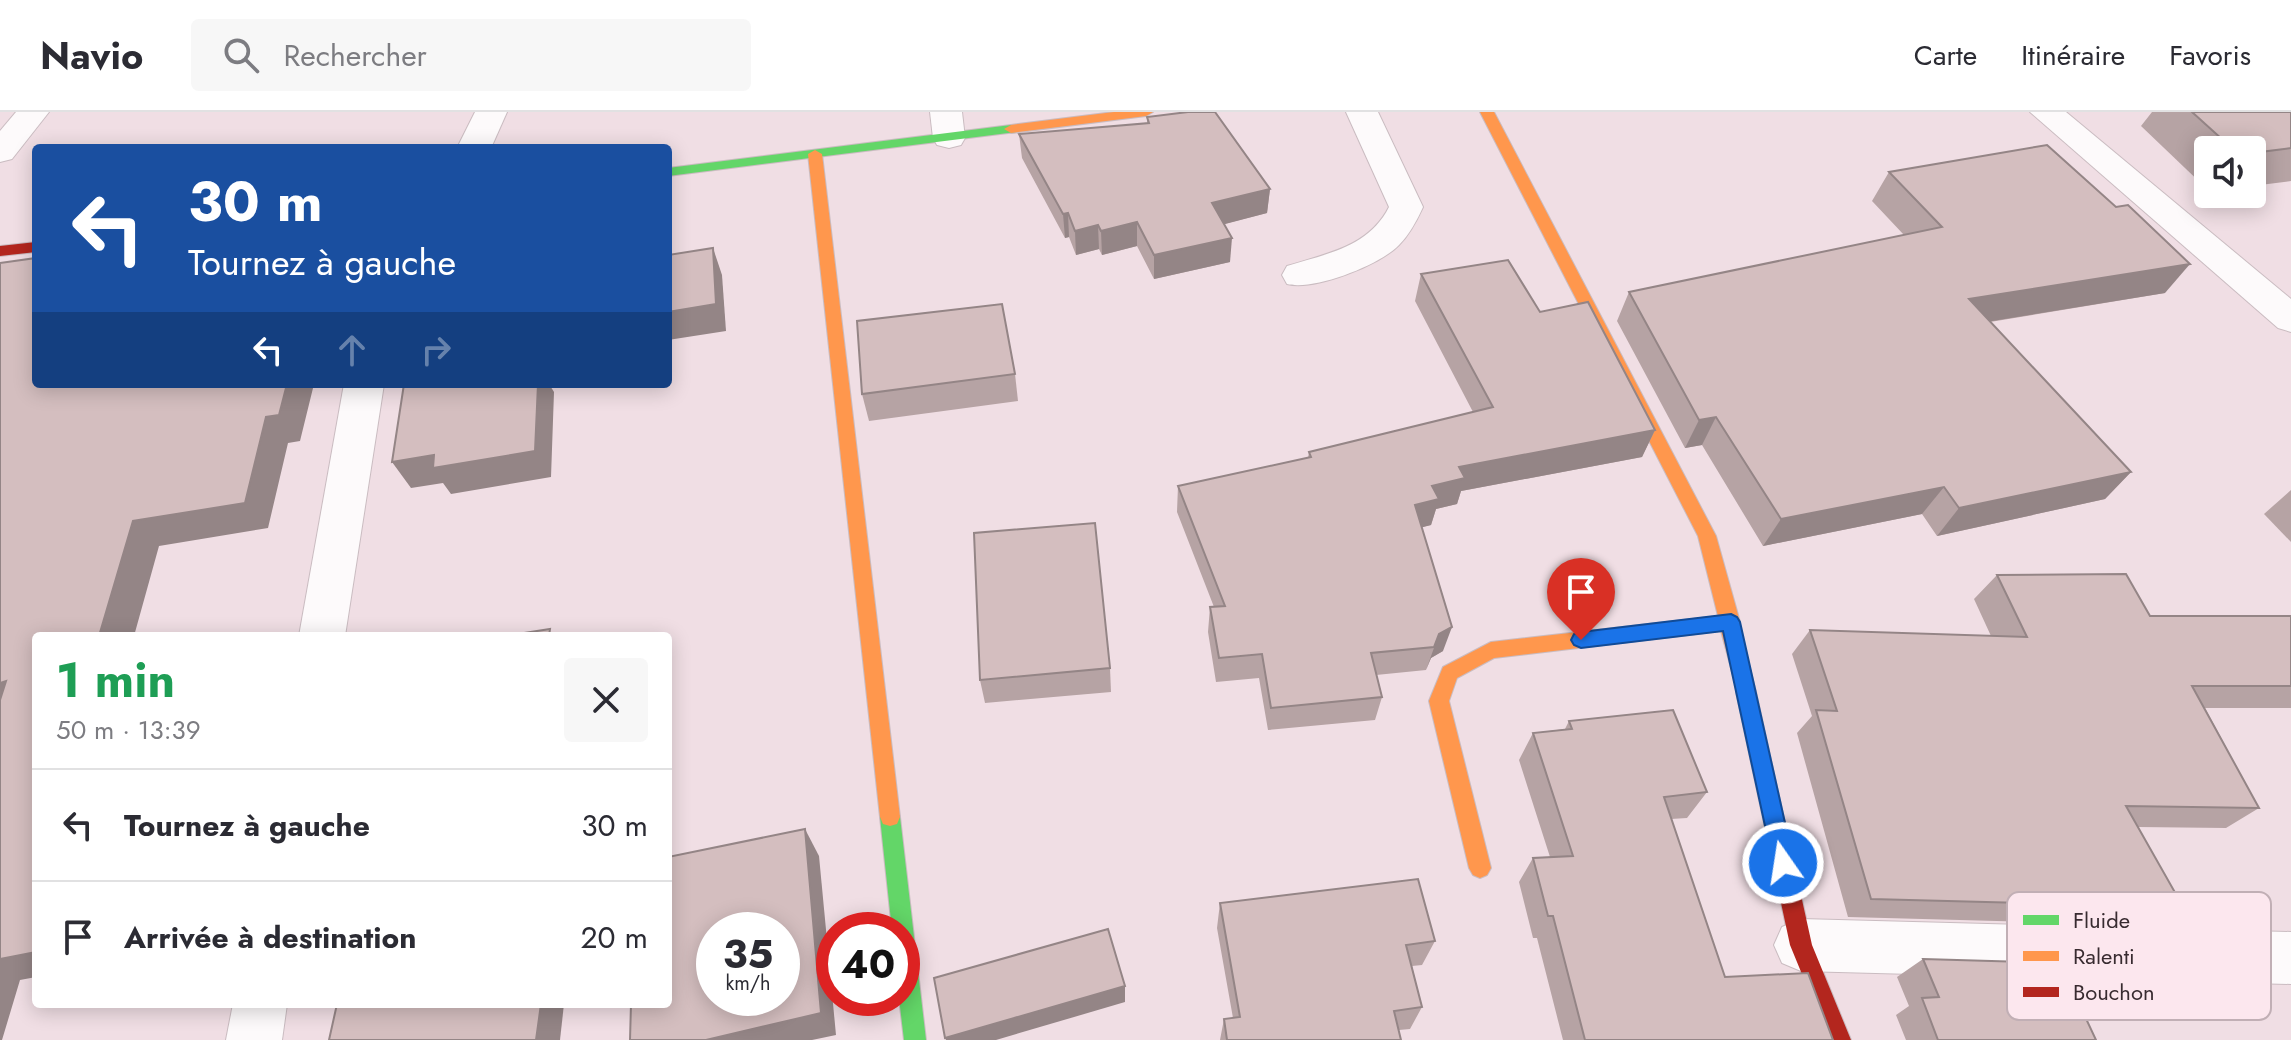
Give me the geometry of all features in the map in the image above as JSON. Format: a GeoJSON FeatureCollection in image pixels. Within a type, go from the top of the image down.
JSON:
{"type":"FeatureCollection","features":[{"type":"Feature","properties":{"kind":"street"},"geometry":{"type":"LineString","coordinates":[[0,152],[33,112]]}},
{"type":"Feature","properties":{"kind":"street"},"geometry":{"type":"LineString","coordinates":[[476,144],[491,112]]}},
{"type":"Feature","properties":{"kind":"street"},"geometry":{"type":"LineString","coordinates":[[672,172],[815,154],[948,125],[1146,112]]}},
{"type":"Feature","properties":{"kind":"street"},"geometry":{"type":"LineString","coordinates":[[1300,275],[1380,246],[1398,228],[1406,207],[1362,112]]}},
{"type":"Feature","properties":{"kind":"street"},"geometry":{"type":"LineString","coordinates":[[1487,112],[1707,536],[1731,622],[1801,945],[1840,1040]]}},
{"type":"Feature","properties":{"kind":"street"},"geometry":{"type":"LineString","coordinates":[[2046,112],[2291,319]]}},
{"type":"Feature","properties":{"kind":"street"},"geometry":{"type":"LineString","coordinates":[[815,154],[915,1040]]}},
{"type":"Feature","properties":{"kind":"street"},"geometry":{"type":"LineString","coordinates":[[0,251],[32,247]]}},
{"type":"Feature","properties":{"kind":"street"},"geometry":{"type":"LineString","coordinates":[[323,632],[363,388]]}},
{"type":"Feature","properties":{"kind":"street"},"geometry":{"type":"LineString","coordinates":[[1480,868],[1439,701],[1450,673],[1491,650],[1731,622]]}},
{"type":"Feature","properties":{"kind":"street"},"geometry":{"type":"LineString","coordinates":[[1801,945],[2007,950]]}},
{"type":"Feature","properties":{"kind":"street"},"geometry":{"type":"LineString","coordinates":[[2271,957],[2291,958]]}},
{"type":"Feature","properties":{"kind":"street"},"geometry":{"type":"LineString","coordinates":[[254,1040],[259,1008]]}},
{"type":"Feature","properties":{"kind":"building"},"geometry":{"type":"Polygon","coordinates":[[[1215,112],[1270,189],[1212,203],[1232,238],[1154,255],[1137,222],[1101,231],[1098,225],[1075,231],[1068,213],[1063,214],[1019,134],[1149,123],[1147,117],[1215,112]]]}},
{"type":"Feature","properties":{"kind":"building"},"geometry":{"type":"Polygon","coordinates":[[[2192,112],[2291,112],[2291,148],[2266,151],[2266,136],[2219,136],[2192,112]]]}},
{"type":"Feature","properties":{"kind":"building"},"geometry":{"type":"Polygon","coordinates":[[[2047,145],[2116,207],[2128,205],[2190,264],[1969,299],[2131,472],[1959,508],[1944,487],[1781,519],[1716,417],[1699,420],[1629,292],[1942,227],[1889,172],[2047,145]]]}},
{"type":"Feature","properties":{"kind":"building"},"geometry":{"type":"Polygon","coordinates":[[[713,248],[716,304],[672,311],[672,254],[713,248]]]}},
{"type":"Feature","properties":{"kind":"building"},"geometry":{"type":"Polygon","coordinates":[[[32,259],[32,388],[286,388],[279,415],[266,417],[245,503],[133,521],[100,632],[32,632],[32,953],[0,959],[0,700],[6,681],[0,683],[0,263],[32,259]]]}},
{"type":"Feature","properties":{"kind":"building"},"geometry":{"type":"Polygon","coordinates":[[[1508,260],[1540,312],[1588,302],[1655,430],[1459,467],[1465,478],[1432,486],[1439,499],[1415,505],[1452,627],[1439,634],[1434,647],[1371,653],[1382,697],[1271,708],[1262,654],[1219,658],[1210,607],[1225,606],[1178,486],[1311,457],[1309,452],[1493,407],[1421,274],[1508,260]]]}},
{"type":"Feature","properties":{"kind":"building"},"geometry":{"type":"Polygon","coordinates":[[[1002,304],[1015,374],[862,394],[857,321],[1002,304]]]}},
{"type":"Feature","properties":{"kind":"building"},"geometry":{"type":"Polygon","coordinates":[[[403,388],[538,388],[535,451],[433,468],[434,455],[392,462],[403,388]]]}},
{"type":"Feature","properties":{"kind":"building"},"geometry":{"type":"Polygon","coordinates":[[[1095,523],[1110,668],[980,680],[974,533],[1095,523]]]}},
{"type":"Feature","properties":{"kind":"building"},"geometry":{"type":"Polygon","coordinates":[[[2126,574],[2150,616],[2291,616],[2291,686],[2192,686],[2259,808],[2126,806],[2175,892],[2007,892],[2007,903],[1871,899],[1816,710],[1837,711],[1810,630],[2027,637],[1997,575],[2126,574]]]}},
{"type":"Feature","properties":{"kind":"building"},"geometry":{"type":"Polygon","coordinates":[[[1673,710],[1707,792],[1664,797],[1725,977],[1808,973],[1833,1040],[1585,1040],[1553,916],[1548,916],[1533,858],[1573,856],[1533,733],[1572,729],[1569,721],[1673,710]]]}},
{"type":"Feature","properties":{"kind":"building"},"geometry":{"type":"Polygon","coordinates":[[[805,829],[816,956],[816,1014],[706,1040],[630,1040],[631,1008],[672,1008],[672,856],[805,829]]]}},
{"type":"Feature","properties":{"kind":"building"},"geometry":{"type":"Polygon","coordinates":[[[1418,879],[1435,941],[1406,945],[1422,1007],[1394,1011],[1401,1040],[1227,1040],[1224,1019],[1240,1017],[1220,903],[1418,879]]]}},
{"type":"Feature","properties":{"kind":"building"},"geometry":{"type":"Polygon","coordinates":[[[1108,929],[1125,986],[945,1038],[934,978],[1108,929]]]}},
{"type":"Feature","properties":{"kind":"building"},"geometry":{"type":"Polygon","coordinates":[[[1923,959],[2007,961],[2007,1020],[2087,1020],[2096,1040],[1938,1040],[1922,998],[1939,997],[1923,959]]]}},
{"type":"Feature","properties":{"kind":"building"},"geometry":{"type":"Polygon","coordinates":[[[336,1008],[540,1008],[536,1040],[329,1040],[336,1008]]]}},
{"type":"Feature","properties":{"kind":"traffic: fast"},"geometry":{"type":"LineString","coordinates":[[672,171],[1011,129]]}},
{"type":"Feature","properties":{"kind":"traffic: fast"},"geometry":{"type":"LineString","coordinates":[[890,817],[915,1040]]}},
{"type":"Feature","properties":{"kind":"traffic: slow"},"geometry":{"type":"LineString","coordinates":[[1011,129],[1146,112]]}},
{"type":"Feature","properties":{"kind":"traffic: slow"},"geometry":{"type":"LineString","coordinates":[[1487,112],[1707,536],[1746,692]]}},
{"type":"Feature","properties":{"kind":"traffic: slow"},"geometry":{"type":"LineString","coordinates":[[815,154],[890,817]]}},
{"type":"Feature","properties":{"kind":"traffic: slow"},"geometry":{"type":"LineString","coordinates":[[1480,868],[1439,701],[1450,673],[1491,650],[1731,622]]}},
{"type":"Feature","properties":{"kind":"traffic: jam"},"geometry":{"type":"LineString","coordinates":[[0,251],[32,247]]}},
{"type":"Feature","properties":{"kind":"traffic: jam"},"geometry":{"type":"LineString","coordinates":[[1746,692],[1801,945],[1840,1040]]}},
{"type":"Feature","properties":{"kind":"route"},"geometry":{"type":"LineString","coordinates":[[1581,640],[1731,622],[1783,863]]}}]}
